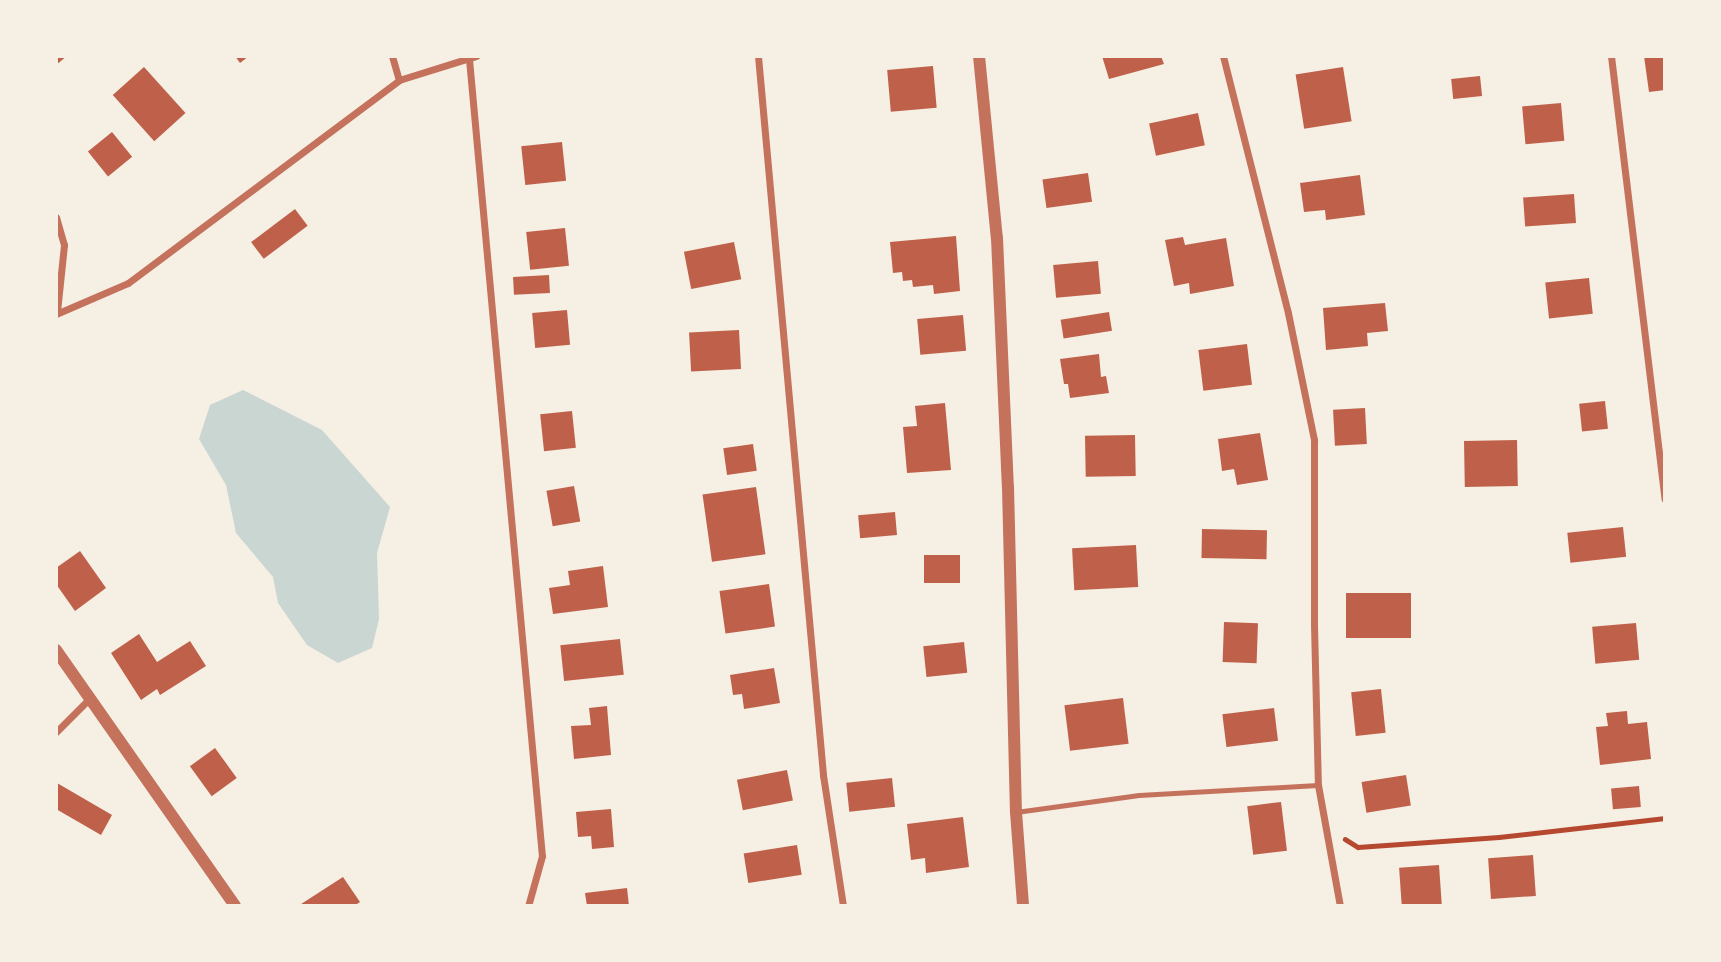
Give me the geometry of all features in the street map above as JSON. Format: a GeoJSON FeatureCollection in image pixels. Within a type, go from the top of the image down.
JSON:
{"type":"FeatureCollection","features":[{"type":"Feature","properties":{"kind":"street"},"geometry":{"type":"LineString","coordinates":[[392,56],[398,80]]}},
{"type":"Feature","properties":{"kind":"street"},"geometry":{"type":"LineString","coordinates":[[758,56],[822,761],[843,906]]}},
{"type":"Feature","properties":{"kind":"street"},"geometry":{"type":"LineString","coordinates":[[979,56],[997,238],[1016,812],[1023,906]]}},
{"type":"Feature","properties":{"kind":"street"},"geometry":{"type":"LineString","coordinates":[[1223,56],[1288,313],[1314,440],[1314,625],[1318,785],[1340,906]]}},
{"type":"Feature","properties":{"kind":"street"},"geometry":{"type":"LineString","coordinates":[[1611,56],[1665,499]]}},
{"type":"Feature","properties":{"kind":"street"},"geometry":{"type":"LineString","coordinates":[[56,217],[64,244],[57,313],[128,283],[398,80],[472,57],[542,856],[528,906]]}},
{"type":"Feature","properties":{"kind":"street"},"geometry":{"type":"LineString","coordinates":[[56,650],[235,906]]}},
{"type":"Feature","properties":{"kind":"street"},"geometry":{"type":"LineString","coordinates":[[56,732],[89,699]]}},
{"type":"Feature","properties":{"kind":"lane"},"geometry":{"type":"LineString","coordinates":[[1016,812],[1139,795],[1318,785]]}},
{"type":"Feature","properties":{"kind":"path"},"geometry":{"type":"LineString","coordinates":[[1326,828],[1357,847],[1499,836],[1665,818]]}},
{"type":"Feature","properties":{"kind":"shaded area"},"geometry":{"type":"Polygon","coordinates":[[[243,390],[322,430],[390,507],[377,553],[379,619],[372,648],[338,663],[307,645],[278,603],[273,577],[236,533],[226,485],[199,439],[210,405],[243,390]]]}},
{"type":"Feature","properties":{"kind":"building"},"geometry":{"type":"Polygon","coordinates":[[[56,56],[67,56],[56,65],[56,56]]]}},
{"type":"Feature","properties":{"kind":"building"},"geometry":{"type":"Polygon","coordinates":[[[235,56],[249,56],[240,63],[235,56]]]}},
{"type":"Feature","properties":{"kind":"building"},"geometry":{"type":"Polygon","coordinates":[[[1102,56],[1161,56],[1164,64],[1109,79],[1102,56]]]}},
{"type":"Feature","properties":{"kind":"building"},"geometry":{"type":"Polygon","coordinates":[[[1644,56],[1665,56],[1665,90],[1649,92],[1644,56]]]}},
{"type":"Feature","properties":{"kind":"building"},"geometry":{"type":"Polygon","coordinates":[[[933,66],[937,108],[891,112],[887,70],[933,66]]]}},
{"type":"Feature","properties":{"kind":"building"},"geometry":{"type":"Polygon","coordinates":[[[144,67],[185,113],[154,141],[113,95],[144,67]]]}},
{"type":"Feature","properties":{"kind":"building"},"geometry":{"type":"Polygon","coordinates":[[[1343,67],[1352,121],[1304,129],[1296,75],[1343,67]]]}},
{"type":"Feature","properties":{"kind":"building"},"geometry":{"type":"Polygon","coordinates":[[[1480,76],[1482,96],[1453,99],[1451,79],[1480,76]]]}},
{"type":"Feature","properties":{"kind":"building"},"geometry":{"type":"Polygon","coordinates":[[[1561,103],[1564,141],[1525,144],[1522,106],[1561,103]]]}},
{"type":"Feature","properties":{"kind":"building"},"geometry":{"type":"Polygon","coordinates":[[[1198,113],[1205,145],[1156,156],[1149,123],[1198,113]]]}},
{"type":"Feature","properties":{"kind":"building"},"geometry":{"type":"Polygon","coordinates":[[[112,132],[132,157],[108,176],[88,152],[112,132]]]}},
{"type":"Feature","properties":{"kind":"building"},"geometry":{"type":"Polygon","coordinates":[[[562,142],[566,181],[525,185],[521,146],[562,142]]]}},
{"type":"Feature","properties":{"kind":"building"},"geometry":{"type":"Polygon","coordinates":[[[1088,173],[1092,202],[1046,208],[1042,179],[1088,173]]]}},
{"type":"Feature","properties":{"kind":"building"},"geometry":{"type":"Polygon","coordinates":[[[1360,175],[1365,215],[1326,220],[1325,210],[1304,212],[1300,183],[1360,175]]]}},
{"type":"Feature","properties":{"kind":"building"},"geometry":{"type":"Polygon","coordinates":[[[1574,194],[1576,223],[1525,226],[1523,198],[1574,194]]]}},
{"type":"Feature","properties":{"kind":"building"},"geometry":{"type":"Polygon","coordinates":[[[295,209],[308,226],[264,259],[251,242],[295,209]]]}},
{"type":"Feature","properties":{"kind":"building"},"geometry":{"type":"Polygon","coordinates":[[[565,228],[569,266],[530,270],[526,232],[565,228]]]}},
{"type":"Feature","properties":{"kind":"building"},"geometry":{"type":"Polygon","coordinates":[[[956,236],[960,291],[934,294],[933,285],[913,287],[912,280],[903,281],[902,272],[893,273],[890,242],[956,236]]]}},
{"type":"Feature","properties":{"kind":"building"},"geometry":{"type":"Polygon","coordinates":[[[1183,237],[1185,245],[1226,238],[1234,286],[1190,294],[1189,283],[1174,286],[1165,240],[1183,237]]]}},
{"type":"Feature","properties":{"kind":"building"},"geometry":{"type":"Polygon","coordinates":[[[734,242],[741,279],[691,289],[684,252],[734,242]]]}},
{"type":"Feature","properties":{"kind":"building"},"geometry":{"type":"Polygon","coordinates":[[[1098,261],[1101,294],[1056,298],[1053,265],[1098,261]]]}},
{"type":"Feature","properties":{"kind":"building"},"geometry":{"type":"Polygon","coordinates":[[[549,275],[550,293],[514,295],[513,277],[549,275]]]}},
{"type":"Feature","properties":{"kind":"building"},"geometry":{"type":"Polygon","coordinates":[[[1589,278],[1593,314],[1549,318],[1545,283],[1589,278]]]}},
{"type":"Feature","properties":{"kind":"building"},"geometry":{"type":"Polygon","coordinates":[[[1385,303],[1388,331],[1367,333],[1368,346],[1326,350],[1323,308],[1385,303]]]}},
{"type":"Feature","properties":{"kind":"building"},"geometry":{"type":"Polygon","coordinates":[[[567,310],[570,345],[535,348],[532,313],[567,310]]]}},
{"type":"Feature","properties":{"kind":"building"},"geometry":{"type":"Polygon","coordinates":[[[1109,312],[1112,331],[1064,338],[1061,320],[1109,312]]]}},
{"type":"Feature","properties":{"kind":"building"},"geometry":{"type":"Polygon","coordinates":[[[963,315],[966,351],[920,355],[917,319],[963,315]]]}},
{"type":"Feature","properties":{"kind":"building"},"geometry":{"type":"Polygon","coordinates":[[[739,330],[741,369],[691,372],[689,333],[739,330]]]}},
{"type":"Feature","properties":{"kind":"building"},"geometry":{"type":"Polygon","coordinates":[[[1247,344],[1252,385],[1203,391],[1198,350],[1247,344]]]}},
{"type":"Feature","properties":{"kind":"building"},"geometry":{"type":"Polygon","coordinates":[[[1099,354],[1101,377],[1106,376],[1109,393],[1070,398],[1068,384],[1064,384],[1060,359],[1099,354]]]}},
{"type":"Feature","properties":{"kind":"building"},"geometry":{"type":"Polygon","coordinates":[[[1605,401],[1608,429],[1582,432],[1579,404],[1605,401]]]}},
{"type":"Feature","properties":{"kind":"building"},"geometry":{"type":"Polygon","coordinates":[[[945,403],[951,470],[907,473],[903,427],[917,426],[915,406],[945,403]]]}},
{"type":"Feature","properties":{"kind":"building"},"geometry":{"type":"Polygon","coordinates":[[[1365,408],[1367,444],[1335,446],[1333,410],[1365,408]]]}},
{"type":"Feature","properties":{"kind":"building"},"geometry":{"type":"Polygon","coordinates":[[[572,411],[576,448],[544,451],[540,414],[572,411]]]}},
{"type":"Feature","properties":{"kind":"building"},"geometry":{"type":"Polygon","coordinates":[[[1260,433],[1268,480],[1237,485],[1234,469],[1222,471],[1218,439],[1260,433]]]}},
{"type":"Feature","properties":{"kind":"building"},"geometry":{"type":"Polygon","coordinates":[[[1135,435],[1136,476],[1086,477],[1085,436],[1135,435]]]}},
{"type":"Feature","properties":{"kind":"building"},"geometry":{"type":"Polygon","coordinates":[[[1517,440],[1518,486],[1465,487],[1464,441],[1517,440]]]}},
{"type":"Feature","properties":{"kind":"building"},"geometry":{"type":"Polygon","coordinates":[[[753,444],[757,471],[727,475],[723,448],[753,444]]]}},
{"type":"Feature","properties":{"kind":"building"},"geometry":{"type":"Polygon","coordinates":[[[574,486],[580,521],[553,526],[546,491],[574,486]]]}},
{"type":"Feature","properties":{"kind":"building"},"geometry":{"type":"Polygon","coordinates":[[[756,487],[765,554],[712,562],[703,495],[756,487]]]}},
{"type":"Feature","properties":{"kind":"building"},"geometry":{"type":"Polygon","coordinates":[[[895,512],[897,535],[860,538],[858,515],[895,512]]]}},
{"type":"Feature","properties":{"kind":"building"},"geometry":{"type":"Polygon","coordinates":[[[1623,527],[1626,557],[1570,563],[1567,533],[1623,527]]]}},
{"type":"Feature","properties":{"kind":"building"},"geometry":{"type":"Polygon","coordinates":[[[1202,529],[1267,530],[1266,559],[1201,558],[1202,529]]]}},
{"type":"Feature","properties":{"kind":"building"},"geometry":{"type":"Polygon","coordinates":[[[1136,545],[1138,587],[1074,590],[1072,548],[1136,545]]]}},
{"type":"Feature","properties":{"kind":"building"},"geometry":{"type":"Polygon","coordinates":[[[80,551],[106,588],[75,611],[56,584],[56,568],[80,551]]]}},
{"type":"Feature","properties":{"kind":"building"},"geometry":{"type":"Polygon","coordinates":[[[924,555],[960,555],[960,583],[924,583],[924,555]]]}},
{"type":"Feature","properties":{"kind":"building"},"geometry":{"type":"Polygon","coordinates":[[[603,566],[608,607],[553,614],[549,588],[570,585],[568,571],[603,566]]]}},
{"type":"Feature","properties":{"kind":"building"},"geometry":{"type":"Polygon","coordinates":[[[769,584],[775,627],[725,634],[719,591],[769,584]]]}},
{"type":"Feature","properties":{"kind":"building"},"geometry":{"type":"Polygon","coordinates":[[[1346,593],[1411,593],[1411,638],[1346,638],[1346,593]]]}},
{"type":"Feature","properties":{"kind":"building"},"geometry":{"type":"Polygon","coordinates":[[[1224,622],[1258,623],[1257,663],[1223,662],[1224,622]]]}},
{"type":"Feature","properties":{"kind":"building"},"geometry":{"type":"Polygon","coordinates":[[[1636,623],[1639,660],[1595,664],[1592,627],[1636,623]]]}},
{"type":"Feature","properties":{"kind":"building"},"geometry":{"type":"Polygon","coordinates":[[[139,634],[157,662],[190,641],[206,666],[160,695],[157,689],[141,700],[111,653],[139,634]]]}},
{"type":"Feature","properties":{"kind":"building"},"geometry":{"type":"Polygon","coordinates":[[[620,639],[624,675],[564,681],[560,645],[620,639]]]}},
{"type":"Feature","properties":{"kind":"building"},"geometry":{"type":"Polygon","coordinates":[[[964,642],[967,673],[926,677],[923,646],[964,642]]]}},
{"type":"Feature","properties":{"kind":"building"},"geometry":{"type":"Polygon","coordinates":[[[774,668],[780,703],[744,709],[742,694],[733,695],[730,675],[774,668]]]}},
{"type":"Feature","properties":{"kind":"building"},"geometry":{"type":"Polygon","coordinates":[[[1381,689],[1386,733],[1356,736],[1351,692],[1381,689]]]}},
{"type":"Feature","properties":{"kind":"building"},"geometry":{"type":"Polygon","coordinates":[[[1123,698],[1129,744],[1070,751],[1064,705],[1123,698]]]}},
{"type":"Feature","properties":{"kind":"building"},"geometry":{"type":"Polygon","coordinates":[[[607,706],[611,755],[574,759],[571,726],[591,725],[589,708],[607,706]]]}},
{"type":"Feature","properties":{"kind":"building"},"geometry":{"type":"Polygon","coordinates":[[[1274,708],[1278,741],[1226,747],[1222,714],[1274,708]]]}},
{"type":"Feature","properties":{"kind":"building"},"geometry":{"type":"Polygon","coordinates":[[[1627,711],[1628,724],[1647,722],[1651,759],[1600,765],[1596,727],[1608,726],[1606,713],[1627,711]]]}},
{"type":"Feature","properties":{"kind":"building"},"geometry":{"type":"Polygon","coordinates":[[[215,748],[237,778],[212,796],[190,766],[215,748]]]}},
{"type":"Feature","properties":{"kind":"building"},"geometry":{"type":"Polygon","coordinates":[[[787,770],[793,800],[743,810],[737,780],[787,770]]]}},
{"type":"Feature","properties":{"kind":"building"},"geometry":{"type":"Polygon","coordinates":[[[1406,775],[1411,806],[1366,813],[1362,782],[1406,775]]]}},
{"type":"Feature","properties":{"kind":"building"},"geometry":{"type":"Polygon","coordinates":[[[892,778],[895,807],[849,812],[846,783],[892,778]]]}},
{"type":"Feature","properties":{"kind":"building"},"geometry":{"type":"Polygon","coordinates":[[[57,783],[112,815],[101,835],[56,809],[57,783]]]}},
{"type":"Feature","properties":{"kind":"building"},"geometry":{"type":"Polygon","coordinates":[[[1639,786],[1641,807],[1613,809],[1611,788],[1639,786]]]}},
{"type":"Feature","properties":{"kind":"building"},"geometry":{"type":"Polygon","coordinates":[[[1281,802],[1287,851],[1253,855],[1247,806],[1281,802]]]}},
{"type":"Feature","properties":{"kind":"building"},"geometry":{"type":"Polygon","coordinates":[[[611,809],[614,847],[592,849],[591,836],[578,837],[576,812],[611,809]]]}},
{"type":"Feature","properties":{"kind":"building"},"geometry":{"type":"Polygon","coordinates":[[[963,817],[969,867],[926,873],[925,858],[911,860],[907,824],[963,817]]]}},
{"type":"Feature","properties":{"kind":"building"},"geometry":{"type":"Polygon","coordinates":[[[797,845],[802,875],[748,883],[744,853],[797,845]]]}},
{"type":"Feature","properties":{"kind":"building"},"geometry":{"type":"Polygon","coordinates":[[[1533,855],[1536,896],[1491,899],[1488,858],[1533,855]]]}},
{"type":"Feature","properties":{"kind":"building"},"geometry":{"type":"Polygon","coordinates":[[[1439,865],[1442,906],[1402,906],[1399,868],[1439,865]]]}},
{"type":"Feature","properties":{"kind":"building"},"geometry":{"type":"Polygon","coordinates":[[[343,877],[360,902],[354,906],[298,906],[343,877]]]}},
{"type":"Feature","properties":{"kind":"building"},"geometry":{"type":"Polygon","coordinates":[[[627,888],[629,906],[587,906],[585,893],[627,888]]]}}]}
